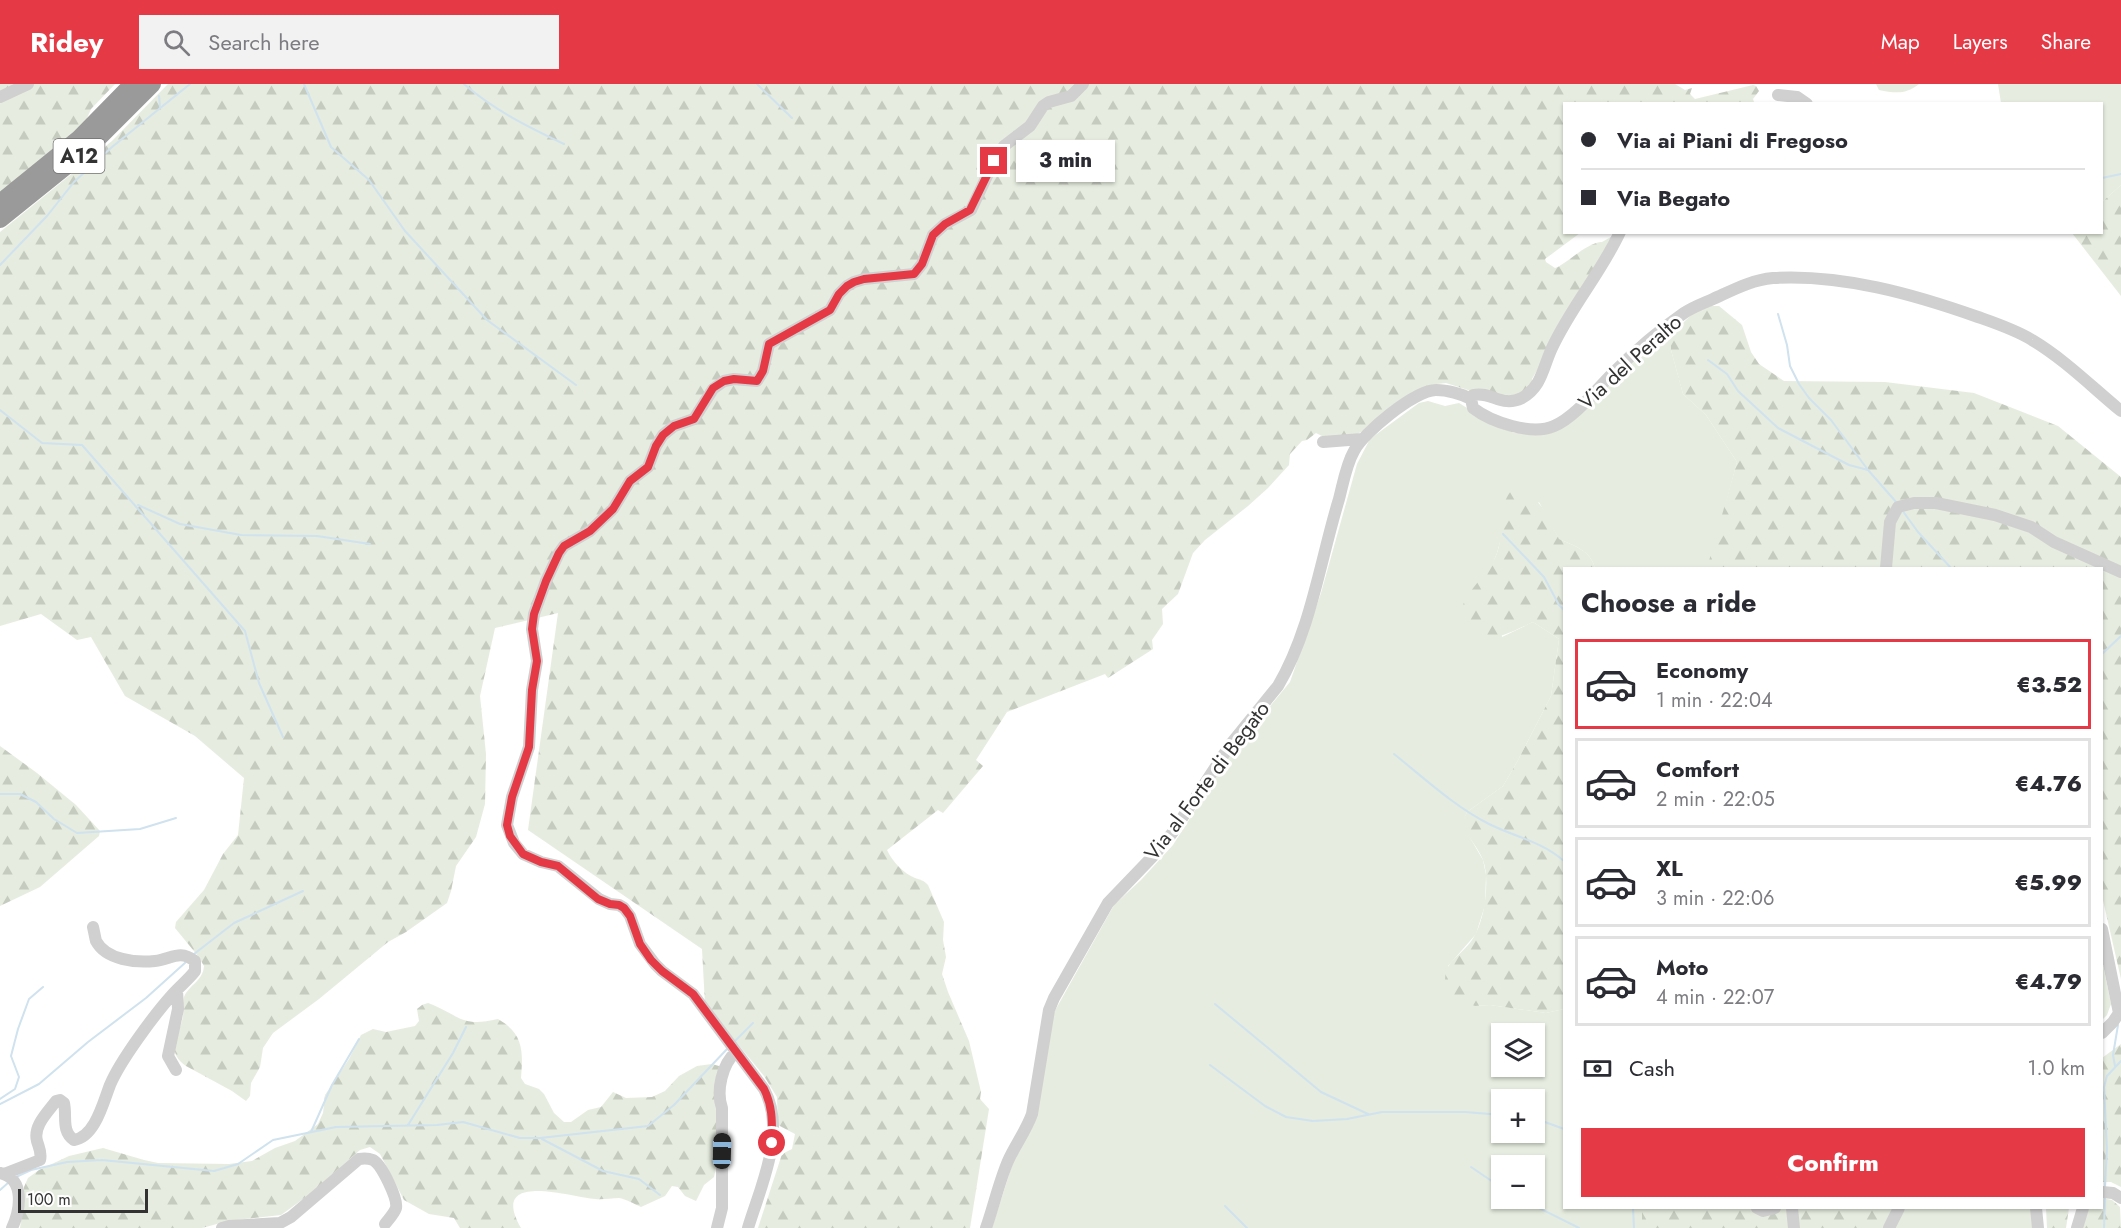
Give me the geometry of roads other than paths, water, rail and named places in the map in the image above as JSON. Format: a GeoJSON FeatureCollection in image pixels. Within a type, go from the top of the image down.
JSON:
{"type":"FeatureCollection","features":[{"type":"Feature","properties":{"kind":"highway","name":"A12"},"geometry":{"type":"LineString","coordinates":[[0,203],[79,139],[133,84]]}},
{"type":"Feature","properties":{"kind":"highway","name":"A12"},"geometry":{"type":"LineString","coordinates":[[0,219],[87,149],[152,84]]}},
{"type":"Feature","properties":{"kind":"street"},"geometry":{"type":"LineString","coordinates":[[0,97],[28,84]]}},
{"type":"Feature","properties":{"kind":"street"},"geometry":{"type":"LineString","coordinates":[[748,1228],[768,1166],[772,1118],[770,1100],[764,1089],[693,994],[655,964],[640,944],[630,916],[624,908],[598,899],[562,869],[529,857],[514,843],[508,831],[507,819],[512,797],[529,747],[532,690],[537,661],[532,629],[534,614],[546,581],[564,546],[590,531],[613,509],[630,481],[648,467],[663,435],[674,426],[694,419],[713,388],[724,381],[734,379],[757,381],[763,371],[769,344],[830,310],[839,294],[847,286],[864,279],[914,274],[922,264],[933,235],[945,224],[970,210],[1004,146],[1030,126],[1043,106],[1071,96],[1083,84]]}},
{"type":"Feature","properties":{"kind":"street"},"geometry":{"type":"LineString","coordinates":[[1778,95],[1797,98],[1804,102]]}},
{"type":"Feature","properties":{"kind":"street"},"geometry":{"type":"LineString","coordinates":[[1471,399],[1473,395],[1481,394],[1501,402],[1509,402],[1522,398],[1532,391],[1541,380],[1552,349],[1572,311],[1619,234]]}},
{"type":"Feature","properties":{"kind":"street","name":"Via del Peralto"},"geometry":{"type":"LineString","coordinates":[[1471,399],[1473,408],[1486,418],[1509,426],[1553,427],[1585,402],[1648,340],[1687,310],[1751,282],[1771,278],[1802,278],[1868,286],[1953,308],[1989,321],[2031,339],[2121,411]]}},
{"type":"Feature","properties":{"kind":"street","name":"Via al Forte di Begato"},"geometry":{"type":"LineString","coordinates":[[986,1228],[1005,1168],[1032,1114],[1049,1010],[1054,998],[1108,903],[1173,832],[1214,767],[1286,673],[1306,620],[1353,452],[1378,423],[1413,399],[1435,390],[1463,394],[1471,399]]}},
{"type":"Feature","properties":{"kind":"street"},"geometry":{"type":"LineString","coordinates":[[1323,442],[1362,439]]}},
{"type":"Feature","properties":{"kind":"street"},"geometry":{"type":"LineString","coordinates":[[1886,567],[1890,522],[1898,507],[1914,502],[1936,503],[1995,515],[2031,527],[2054,542],[2121,572]]}},
{"type":"Feature","properties":{"kind":"street"},"geometry":{"type":"LineString","coordinates":[[2,1174],[40,1160],[36,1137],[37,1128],[56,1101],[60,1100],[64,1103],[65,1128],[68,1136],[74,1140],[82,1139],[87,1135],[104,1105],[115,1075],[138,1040],[195,971],[195,962],[187,955],[141,962],[118,958],[105,952],[97,941],[93,927]]}},
{"type":"Feature","properties":{"kind":"street"},"geometry":{"type":"LineString","coordinates":[[2103,934],[2119,1012],[2103,1032]]}},
{"type":"Feature","properties":{"kind":"street"},"geometry":{"type":"LineString","coordinates":[[176,1070],[168,1056],[178,1009],[177,990]]}},
{"type":"Feature","properties":{"kind":"street"},"geometry":{"type":"LineString","coordinates":[[717,1228],[722,1208],[723,1108],[719,1099],[720,1088],[730,1057],[736,1052]]}},
{"type":"Feature","properties":{"kind":"street"},"geometry":{"type":"LineString","coordinates":[[222,1228],[280,1223],[291,1217],[359,1159],[366,1158],[376,1161],[388,1180],[396,1203],[395,1209],[385,1224]]}},
{"type":"Feature","properties":{"kind":"street"},"geometry":{"type":"LineString","coordinates":[[2,1174],[16,1184],[20,1200],[18,1217],[12,1228]]}},
{"type":"Feature","properties":{"kind":"street"},"geometry":{"type":"LineString","coordinates":[[2103,1192],[2113,1193],[2121,1198]]}},
{"type":"Feature","properties":{"kind":"street"},"geometry":{"type":"LineString","coordinates":[[1792,1209],[1794,1228]]}},
{"type":"Feature","properties":{"kind":"street"},"geometry":{"type":"LineString","coordinates":[[1889,1228],[1898,1209]]}},
{"type":"Feature","properties":{"kind":"street"},"geometry":{"type":"LineString","coordinates":[[2036,1209],[2038,1228]]}},
{"type":"Feature","properties":{"kind":"street"},"geometry":{"type":"LineString","coordinates":[[2077,1228],[2083,1209]]}},
{"type":"Feature","properties":{"kind":"waterway"},"geometry":{"type":"LineString","coordinates":[[0,265],[47,216],[74,182],[112,147],[190,84]]}},
{"type":"Feature","properties":{"kind":"waterway"},"geometry":{"type":"LineString","coordinates":[[304,84],[331,147],[369,180],[405,231],[487,320],[576,385]]}},
{"type":"Feature","properties":{"kind":"waterway"},"geometry":{"type":"LineString","coordinates":[[464,84],[499,110],[564,144]]}},
{"type":"Feature","properties":{"kind":"waterway"},"geometry":{"type":"LineString","coordinates":[[757,84],[792,118]]}},
{"type":"Feature","properties":{"kind":"waterway"},"geometry":{"type":"LineString","coordinates":[[159,96],[160,107]]}},
{"type":"Feature","properties":{"kind":"waterway"},"geometry":{"type":"LineString","coordinates":[[2103,178],[2121,174]]}},
{"type":"Feature","properties":{"kind":"waterway"},"geometry":{"type":"LineString","coordinates":[[1778,314],[1790,366],[1799,384],[1809,398],[1831,420],[1868,470],[1897,503]]}},
{"type":"Feature","properties":{"kind":"waterway"},"geometry":{"type":"LineString","coordinates":[[1708,360],[1727,374],[1738,391],[1778,428],[1849,465],[1868,470]]}},
{"type":"Feature","properties":{"kind":"waterway"},"geometry":{"type":"LineString","coordinates":[[0,410],[42,443],[82,445],[245,631],[259,683],[283,737]]}},
{"type":"Feature","properties":{"kind":"waterway"},"geometry":{"type":"LineString","coordinates":[[138,505],[180,524],[241,535],[317,536],[370,544]]}},
{"type":"Feature","properties":{"kind":"waterway"},"geometry":{"type":"LineString","coordinates":[[1902,510],[1918,532],[1950,567]]}},
{"type":"Feature","properties":{"kind":"waterway"},"geometry":{"type":"LineString","coordinates":[[1503,534],[1544,577],[1563,609]]}},
{"type":"Feature","properties":{"kind":"waterway"},"geometry":{"type":"LineString","coordinates":[[2103,653],[2121,636]]}},
{"type":"Feature","properties":{"kind":"waterway"},"geometry":{"type":"LineString","coordinates":[[1394,754],[1440,792],[1476,817],[1537,844],[1563,860]]}},
{"type":"Feature","properties":{"kind":"waterway"},"geometry":{"type":"LineString","coordinates":[[0,794],[20,794],[36,802],[54,819],[77,833],[140,829],[176,818]]}},
{"type":"Feature","properties":{"kind":"waterway"},"geometry":{"type":"LineString","coordinates":[[194,954],[234,923],[303,891]]}},
{"type":"Feature","properties":{"kind":"waterway"},"geometry":{"type":"LineString","coordinates":[[0,1104],[39,1084],[88,1042],[146,998],[186,962]]}},
{"type":"Feature","properties":{"kind":"waterway"},"geometry":{"type":"LineString","coordinates":[[0,1099],[15,1089],[19,1077],[11,1056],[18,1029],[29,999],[43,987]]}},
{"type":"Feature","properties":{"kind":"waterway"},"geometry":{"type":"LineString","coordinates":[[1215,1004],[1321,1092],[1368,1114]]}},
{"type":"Feature","properties":{"kind":"waterway"},"geometry":{"type":"LineString","coordinates":[[734,1042],[753,1023]]}},
{"type":"Feature","properties":{"kind":"waterway"},"geometry":{"type":"LineString","coordinates":[[2115,1066],[2113,1055],[2118,1025]]}},
{"type":"Feature","properties":{"kind":"waterway"},"geometry":{"type":"LineString","coordinates":[[408,1125],[453,1053],[466,1027]]}},
{"type":"Feature","properties":{"kind":"waterway"},"geometry":{"type":"LineString","coordinates":[[311,1132],[332,1085],[359,1039]]}},
{"type":"Feature","properties":{"kind":"waterway"},"geometry":{"type":"LineString","coordinates":[[16,1177],[31,1170],[67,1162],[102,1160],[214,1171],[238,1164],[273,1140],[336,1127],[437,1125],[463,1122],[520,1138],[540,1138],[648,1126],[674,1105],[728,1048]]}},
{"type":"Feature","properties":{"kind":"waterway"},"geometry":{"type":"LineString","coordinates":[[2105,1187],[2107,1149],[2104,1087],[2107,1076],[2121,1061]]}},
{"type":"Feature","properties":{"kind":"waterway"},"geometry":{"type":"LineString","coordinates":[[1210,1065],[1265,1106],[1286,1117],[1313,1121],[1347,1119],[1382,1112],[1491,1114]]}},
{"type":"Feature","properties":{"kind":"waterway"},"geometry":{"type":"LineString","coordinates":[[1545,1122],[1563,1129]]}},
{"type":"Feature","properties":{"kind":"waterway"},"geometry":{"type":"LineString","coordinates":[[542,1139],[603,1171],[639,1179],[660,1195]]}},
{"type":"Feature","properties":{"kind":"waterway"},"geometry":{"type":"LineString","coordinates":[[1471,1167],[1491,1181]]}},
{"type":"Feature","properties":{"kind":"waterway"},"geometry":{"type":"LineString","coordinates":[[0,1190],[9,1182]]}},
{"type":"Feature","properties":{"kind":"waterway"},"geometry":{"type":"LineString","coordinates":[[2104,1228],[2105,1196]]}},
{"type":"Feature","properties":{"kind":"waterway"},"geometry":{"type":"LineString","coordinates":[[1225,1206],[1247,1228]]}},
{"type":"Feature","properties":{"kind":"waterway"},"geometry":{"type":"LineString","coordinates":[[1541,1209],[1579,1228]]}},
{"type":"Feature","properties":{"kind":"waterway"},"geometry":{"type":"LineString","coordinates":[[1633,1209],[1634,1228]]}}]}
